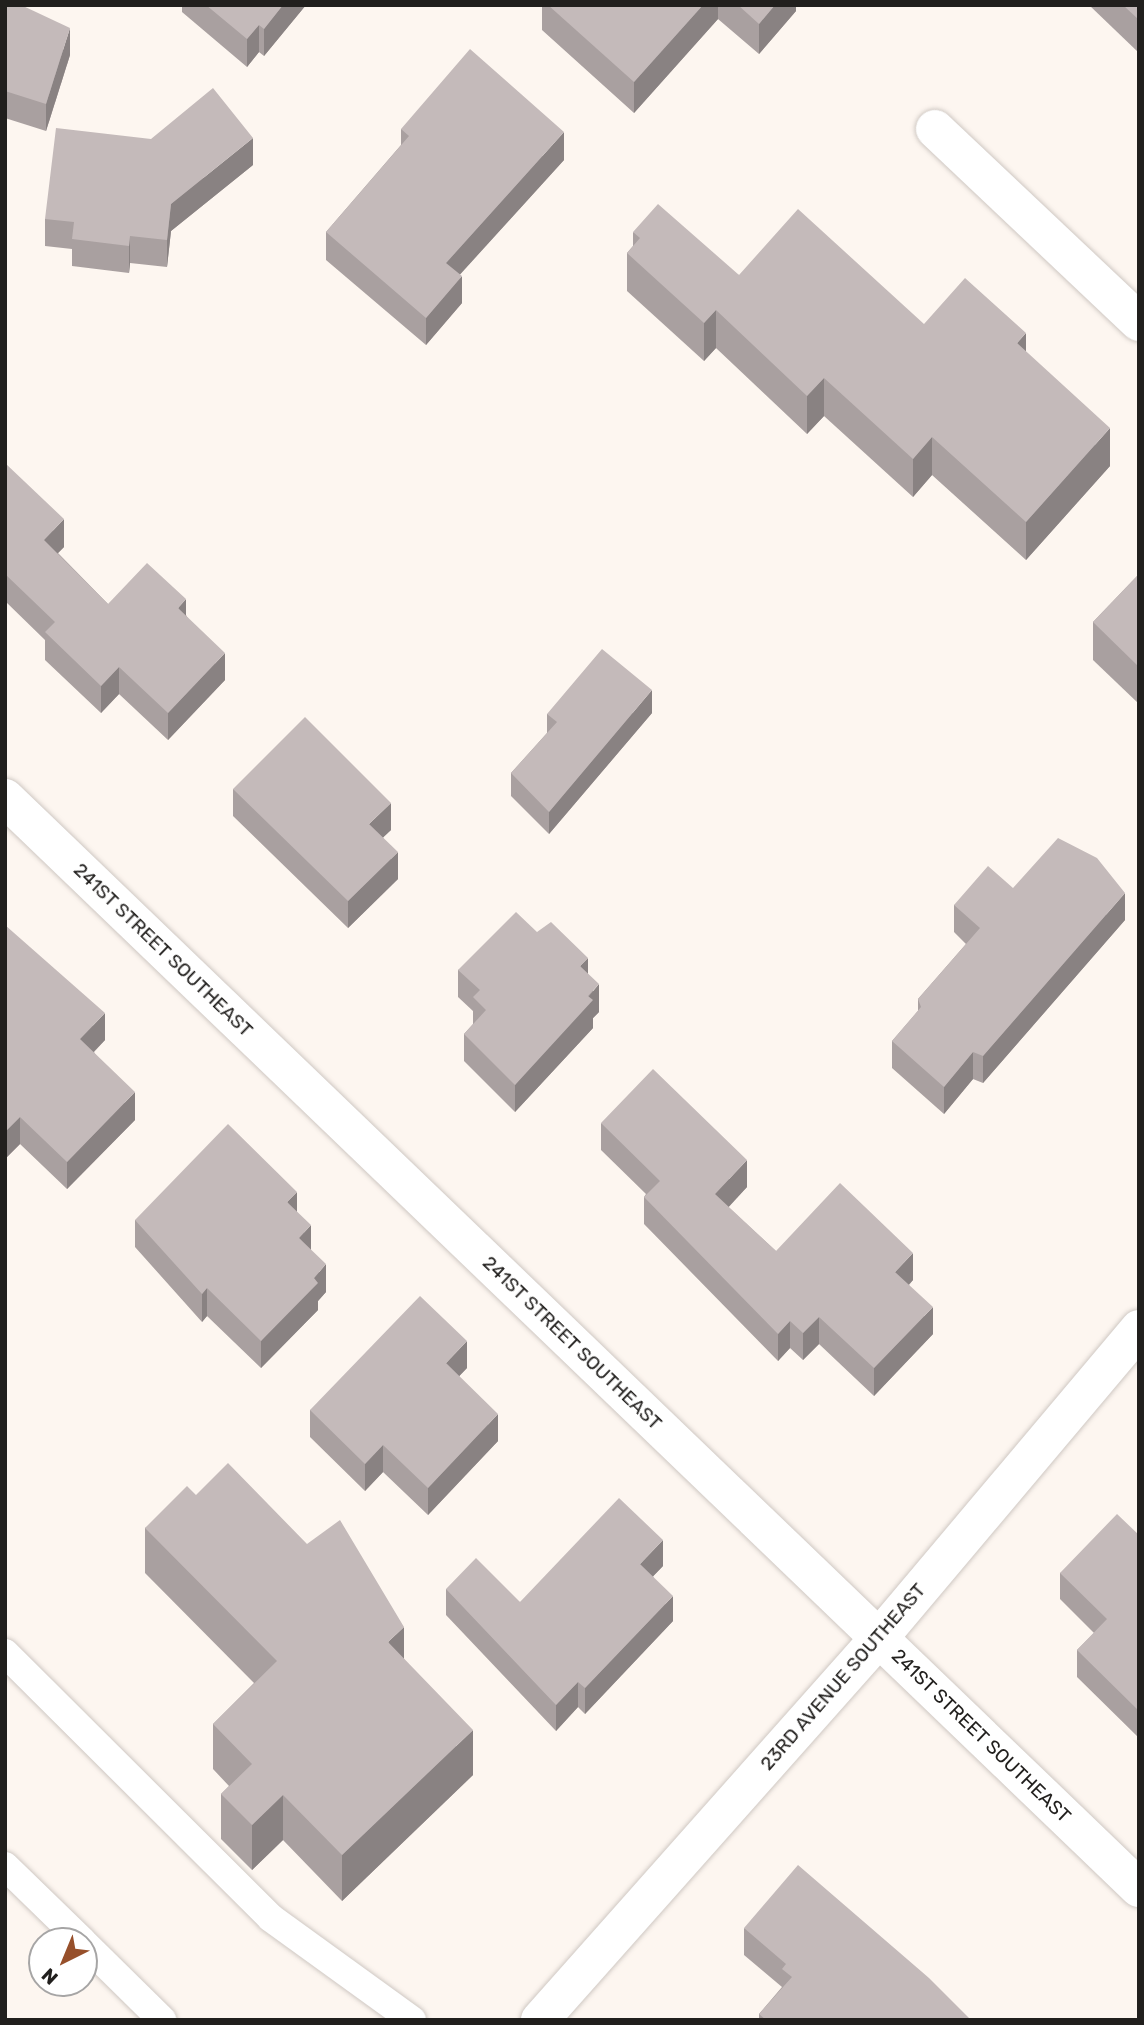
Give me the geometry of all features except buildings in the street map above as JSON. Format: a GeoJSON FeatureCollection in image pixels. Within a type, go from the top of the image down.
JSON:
{"type":"FeatureCollection","features":[{"type":"Feature","properties":{"kind":"street"},"geometry":{"type":"LineString","coordinates":[[935,129],[1139,323]]}},
{"type":"Feature","properties":{"kind":"street","name":"241ST STREET SOUTHEAST"},"geometry":{"type":"LineString","coordinates":[[5,798],[1139,1888]]}},
{"type":"Feature","properties":{"kind":"street","name":"23RD AVENUE SOUTHEAST"},"geometry":{"type":"LineString","coordinates":[[541,2019],[879,1638],[1139,1329]]}},
{"type":"Feature","properties":{"kind":"lane"},"geometry":{"type":"LineString","coordinates":[[5,1653],[271,1918],[412,2020]]}},
{"type":"Feature","properties":{"kind":"lane"},"geometry":{"type":"LineString","coordinates":[[5,1866],[68,1927]]}},
{"type":"Feature","properties":{"kind":"lane"},"geometry":{"type":"LineString","coordinates":[[98,1957],[162,2020]]}}]}
